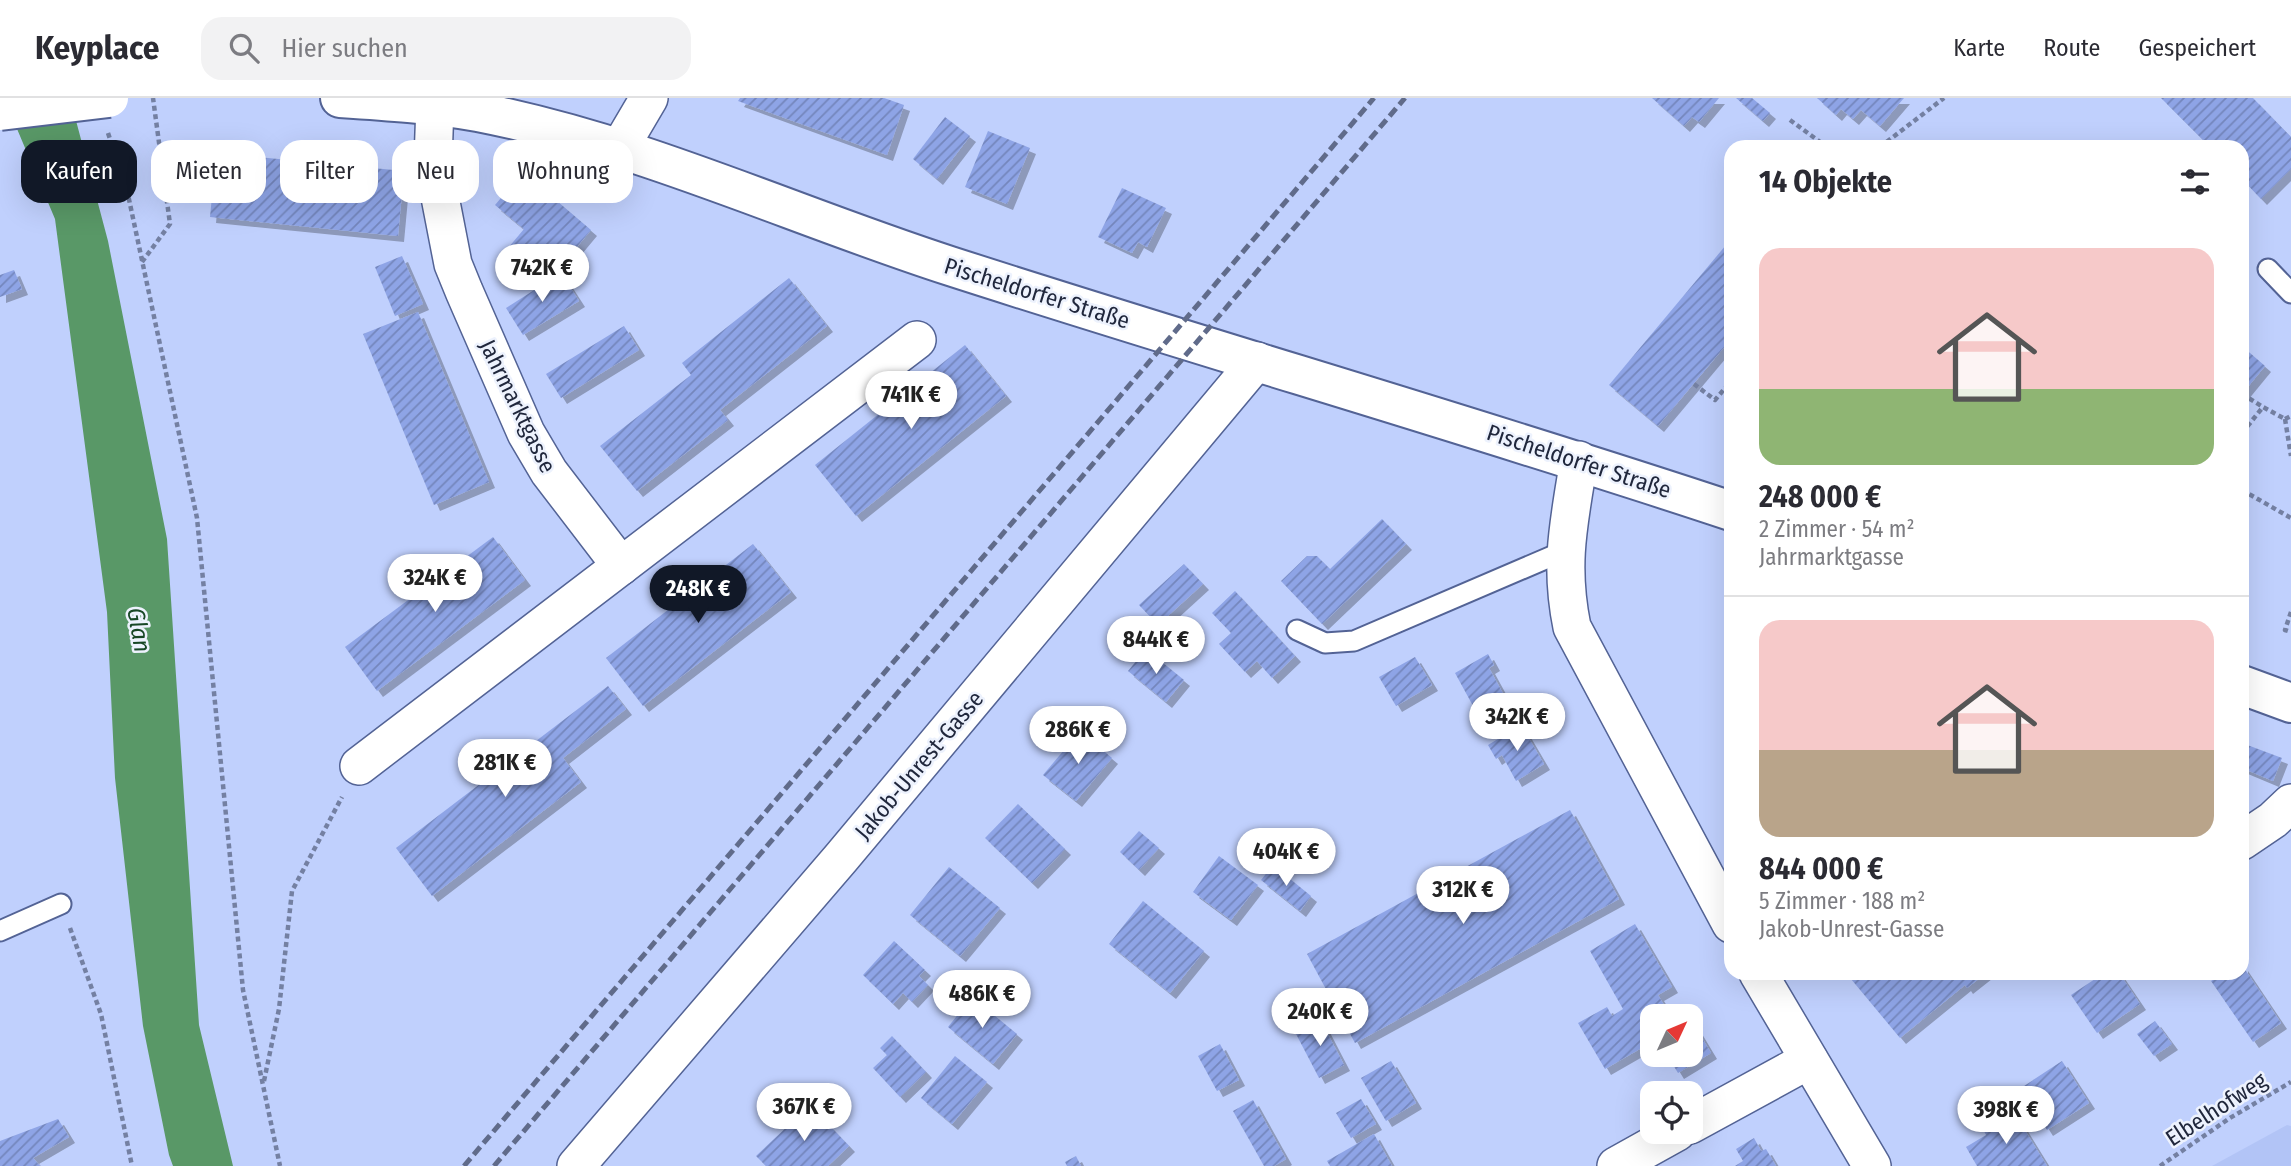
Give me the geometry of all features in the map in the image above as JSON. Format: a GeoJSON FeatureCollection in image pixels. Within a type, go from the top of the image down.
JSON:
{"type":"FeatureCollection","features":[{"type":"Feature","properties":{"kind":"main road","name":"Pischeldorfer Straße"},"geometry":{"type":"LineString","coordinates":[[340,98],[435,106],[481,105],[591,140]]}},
{"type":"Feature","properties":{"kind":"main road"},"geometry":{"type":"LineString","coordinates":[[0,111],[107,111]]}},
{"type":"Feature","properties":{"kind":"main road","name":"Pischeldorfer Straße"},"geometry":{"type":"LineString","coordinates":[[633,154],[947,265],[1579,460],[1724,509]]}},
{"type":"Feature","properties":{"kind":"main road"},"geometry":{"type":"LineString","coordinates":[[2249,688],[2291,703]]}},
{"type":"Feature","properties":{"kind":"street"},"geometry":{"type":"LineString","coordinates":[[624,140],[649,98]]}},
{"type":"Feature","properties":{"kind":"street","name":"Jahrmarktgasse"},"geometry":{"type":"LineString","coordinates":[[435,106],[433,161],[453,264],[526,433],[549,472],[621,566]]}},
{"type":"Feature","properties":{"kind":"street"},"geometry":{"type":"LineString","coordinates":[[359,766],[917,340]]}},
{"type":"Feature","properties":{"kind":"street","name":"Jakob-Unrest-Gasse"},"geometry":{"type":"LineString","coordinates":[[576,1166],[841,858],[1257,361]]}},
{"type":"Feature","properties":{"kind":"street"},"geometry":{"type":"LineString","coordinates":[[1579,460],[1564,551],[1564,590],[1572,627],[1724,911]]}},
{"type":"Feature","properties":{"kind":"street"},"geometry":{"type":"LineString","coordinates":[[2249,836],[2273,820],[2291,803]]}},
{"type":"Feature","properties":{"kind":"street"},"geometry":{"type":"LineString","coordinates":[[1762,980],[1872,1166]]}},
{"type":"Feature","properties":{"kind":"street"},"geometry":{"type":"LineString","coordinates":[[1703,1118],[1809,1060]]}},
{"type":"Feature","properties":{"kind":"street"},"geometry":{"type":"LineString","coordinates":[[1616,1166],[1655,1144]]}},
{"type":"Feature","properties":{"kind":"lane"},"geometry":{"type":"LineString","coordinates":[[2268,270],[2291,293]]}},
{"type":"Feature","properties":{"kind":"lane"},"geometry":{"type":"LineString","coordinates":[[1297,630],[1325,643],[1354,641],[1564,551]]}},
{"type":"Feature","properties":{"kind":"lane"},"geometry":{"type":"LineString","coordinates":[[0,931],[61,904]]}},
{"type":"Feature","properties":{"kind":"path"},"geometry":{"type":"LineString","coordinates":[[142,262],[170,224],[153,98]]}},
{"type":"Feature","properties":{"kind":"path"},"geometry":{"type":"LineString","coordinates":[[1889,140],[1944,98]]}},
{"type":"Feature","properties":{"kind":"path"},"geometry":{"type":"LineString","coordinates":[[107,111],[127,190],[197,518],[243,990],[280,1166]]}},
{"type":"Feature","properties":{"kind":"path"},"geometry":{"type":"LineString","coordinates":[[1790,120],[1817,140]]}},
{"type":"Feature","properties":{"kind":"path"},"geometry":{"type":"LineString","coordinates":[[1694,384],[1715,400],[1724,389]]}},
{"type":"Feature","properties":{"kind":"path"},"geometry":{"type":"LineString","coordinates":[[2249,398],[2285,419]]}},
{"type":"Feature","properties":{"kind":"path"},"geometry":{"type":"LineString","coordinates":[[2249,424],[2263,407]]}},
{"type":"Feature","properties":{"kind":"path"},"geometry":{"type":"LineString","coordinates":[[2285,419],[2291,416]]}},
{"type":"Feature","properties":{"kind":"path"},"geometry":{"type":"LineString","coordinates":[[2285,419],[2291,456]]}},
{"type":"Feature","properties":{"kind":"path"},"geometry":{"type":"LineString","coordinates":[[2249,495],[2291,518]]}},
{"type":"Feature","properties":{"kind":"path"},"geometry":{"type":"LineString","coordinates":[[2291,612],[2285,630],[2291,632]]}},
{"type":"Feature","properties":{"kind":"path"},"geometry":{"type":"LineString","coordinates":[[263,1085],[279,1009],[292,891],[359,766]]}},
{"type":"Feature","properties":{"kind":"path"},"geometry":{"type":"LineString","coordinates":[[61,904],[102,1014],[132,1166]]}},
{"type":"Feature","properties":{"kind":"path","name":"Elbelhofweg"},"geometry":{"type":"LineString","coordinates":[[2160,1166],[2230,1118],[2291,1082]]}},
{"type":"Feature","properties":{"kind":"shaded area"},"geometry":{"type":"Polygon","coordinates":[[[2287,1125],[2291,1126],[2291,1166],[2212,1166],[2287,1125]]]}},
{"type":"Feature","properties":{"kind":"water"},"geometry":{"type":"Polygon","coordinates":[[[4,98],[70,98],[81,140],[22,140],[4,98]]]}},
{"type":"Feature","properties":{"kind":"water","name":"Glan"},"geometry":{"type":"Polygon","coordinates":[[[48,203],[98,203],[108,241],[167,539],[199,1025],[233,1166],[173,1166],[143,1026],[115,778],[107,612],[55,219],[48,203]]]}},
{"type":"Feature","properties":{"kind":"building"},"geometry":{"type":"Polygon","coordinates":[[[740,98],[884,98],[904,105],[887,155],[738,101],[740,98]]]}},
{"type":"Feature","properties":{"kind":"building"},"geometry":{"type":"Polygon","coordinates":[[[1652,98],[1719,98],[1699,122],[1692,117],[1684,126],[1652,98]]]}},
{"type":"Feature","properties":{"kind":"building"},"geometry":{"type":"Polygon","coordinates":[[[1736,98],[1752,98],[1770,113],[1763,121],[1736,98]]]}},
{"type":"Feature","properties":{"kind":"building"},"geometry":{"type":"Polygon","coordinates":[[[1817,98],[1904,98],[1880,126],[1861,110],[1853,119],[1841,109],[1836,115],[1817,98]]]}},
{"type":"Feature","properties":{"kind":"building"},"geometry":{"type":"Polygon","coordinates":[[[2161,98],[2253,98],[2291,137],[2291,169],[2261,199],[2249,186],[2249,140],[2203,140],[2161,98]]]}},
{"type":"Feature","properties":{"kind":"building"},"geometry":{"type":"Polygon","coordinates":[[[945,117],[970,136],[937,179],[913,159],[945,117]]]}},
{"type":"Feature","properties":{"kind":"building"},"geometry":{"type":"Polygon","coordinates":[[[988,131],[1030,148],[1007,204],[965,187],[988,131]]]}},
{"type":"Feature","properties":{"kind":"building"},"geometry":{"type":"Polygon","coordinates":[[[266,158],[280,159],[280,203],[378,203],[378,169],[392,170],[392,203],[401,203],[398,236],[210,217],[211,203],[266,203],[266,158]]]}},
{"type":"Feature","properties":{"kind":"building"},"geometry":{"type":"Polygon","coordinates":[[[1122,188],[1166,208],[1147,247],[1138,242],[1132,253],[1098,237],[1122,188]]]}},
{"type":"Feature","properties":{"kind":"building"},"geometry":{"type":"Polygon","coordinates":[[[559,203],[591,230],[566,260],[546,244],[518,277],[498,260],[524,229],[495,205],[559,203]]]}},
{"type":"Feature","properties":{"kind":"building"},"geometry":{"type":"Polygon","coordinates":[[[1724,247],[1724,347],[1658,426],[1609,385],[1724,247]]]}},
{"type":"Feature","properties":{"kind":"building"},"geometry":{"type":"Polygon","coordinates":[[[402,256],[423,304],[395,316],[375,267],[402,256]]]}},
{"type":"Feature","properties":{"kind":"building"},"geometry":{"type":"Polygon","coordinates":[[[14,270],[22,289],[0,297],[0,275],[14,270]]]}},
{"type":"Feature","properties":{"kind":"building"},"geometry":{"type":"Polygon","coordinates":[[[561,273],[579,301],[523,335],[506,308],[561,273]]]}},
{"type":"Feature","properties":{"kind":"building"},"geometry":{"type":"Polygon","coordinates":[[[789,278],[827,326],[720,410],[728,420],[637,491],[600,446],[691,375],[682,363],[789,278]]]}},
{"type":"Feature","properties":{"kind":"building"},"geometry":{"type":"Polygon","coordinates":[[[418,312],[489,482],[434,505],[363,334],[418,312]]]}},
{"type":"Feature","properties":{"kind":"building"},"geometry":{"type":"Polygon","coordinates":[[[624,326],[639,350],[561,398],[546,374],[624,326]]]}},
{"type":"Feature","properties":{"kind":"building"},"geometry":{"type":"Polygon","coordinates":[[[965,345],[1006,396],[856,516],[815,465],[965,345]]]}},
{"type":"Feature","properties":{"kind":"building"},"geometry":{"type":"Polygon","coordinates":[[[2249,352],[2265,366],[2249,385],[2249,352]]]}},
{"type":"Feature","properties":{"kind":"building"},"geometry":{"type":"Polygon","coordinates":[[[1382,519],[1406,544],[1322,624],[1281,581],[1307,556],[1317,556],[1330,569],[1382,519]]]}},
{"type":"Feature","properties":{"kind":"building"},"geometry":{"type":"Polygon","coordinates":[[[493,537],[525,580],[377,691],[345,647],[493,537]]]}},
{"type":"Feature","properties":{"kind":"building"},"geometry":{"type":"Polygon","coordinates":[[[753,544],[791,592],[643,706],[606,658],[753,544]]]}},
{"type":"Feature","properties":{"kind":"building"},"geometry":{"type":"Polygon","coordinates":[[[1184,564],[1203,584],[1158,625],[1139,605],[1184,564]]]}},
{"type":"Feature","properties":{"kind":"building"},"geometry":{"type":"Polygon","coordinates":[[[1235,591],[1295,656],[1272,678],[1257,661],[1245,672],[1219,644],[1231,633],[1212,613],[1235,591]]]}},
{"type":"Feature","properties":{"kind":"building"},"geometry":{"type":"Polygon","coordinates":[[[1146,649],[1184,680],[1166,702],[1128,671],[1146,649]]]}},
{"type":"Feature","properties":{"kind":"building"},"geometry":{"type":"Polygon","coordinates":[[[1488,654],[1494,665],[1489,668],[1506,699],[1478,715],[1455,673],[1488,654]]]}},
{"type":"Feature","properties":{"kind":"building"},"geometry":{"type":"Polygon","coordinates":[[[1415,657],[1432,685],[1396,706],[1379,677],[1415,657]]]}},
{"type":"Feature","properties":{"kind":"building"},"geometry":{"type":"Polygon","coordinates":[[[608,686],[626,709],[563,758],[581,782],[432,896],[396,848],[608,686]]]}},
{"type":"Feature","properties":{"kind":"building"},"geometry":{"type":"Polygon","coordinates":[[[1521,725],[1544,764],[1516,781],[1502,755],[1496,759],[1488,745],[1521,725]]]}},
{"type":"Feature","properties":{"kind":"building"},"geometry":{"type":"Polygon","coordinates":[[[1080,731],[1112,758],[1076,801],[1043,775],[1080,731]]]}},
{"type":"Feature","properties":{"kind":"building"},"geometry":{"type":"Polygon","coordinates":[[[2249,746],[2282,758],[2273,781],[2249,771],[2249,746]]]}},
{"type":"Feature","properties":{"kind":"building"},"geometry":{"type":"Polygon","coordinates":[[[1018,804],[1065,849],[1032,883],[985,838],[1018,804]]]}},
{"type":"Feature","properties":{"kind":"building"},"geometry":{"type":"Polygon","coordinates":[[[1570,810],[1619,899],[1355,1043],[1307,954],[1570,810]]]}},
{"type":"Feature","properties":{"kind":"building"},"geometry":{"type":"Polygon","coordinates":[[[1139,831],[1159,848],[1139,870],[1120,852],[1139,831]]]}},
{"type":"Feature","properties":{"kind":"building"},"geometry":{"type":"Polygon","coordinates":[[[1219,856],[1258,885],[1231,920],[1193,892],[1219,856]]]}},
{"type":"Feature","properties":{"kind":"building"},"geometry":{"type":"Polygon","coordinates":[[[1273,865],[1311,896],[1300,911],[1261,880],[1273,865]]]}},
{"type":"Feature","properties":{"kind":"building"},"geometry":{"type":"Polygon","coordinates":[[[949,867],[1000,908],[960,956],[910,915],[949,867]]]}},
{"type":"Feature","properties":{"kind":"building"},"geometry":{"type":"Polygon","coordinates":[[[1143,901],[1204,951],[1170,993],[1109,944],[1143,901]]]}},
{"type":"Feature","properties":{"kind":"building"},"geometry":{"type":"Polygon","coordinates":[[[1635,924],[1672,987],[1658,995],[1663,1004],[1640,1004],[1640,1049],[1605,1069],[1578,1023],[1607,1007],[1612,1016],[1623,1009],[1590,951],[1635,924]]]}},
{"type":"Feature","properties":{"kind":"building"},"geometry":{"type":"Polygon","coordinates":[[[894,941],[925,970],[919,976],[928,985],[912,1002],[903,993],[893,1004],[863,975],[894,941]]]}},
{"type":"Feature","properties":{"kind":"building"},"geometry":{"type":"Polygon","coordinates":[[[2249,975],[2281,1023],[2253,1042],[2211,981],[2249,980],[2249,975]]]}},
{"type":"Feature","properties":{"kind":"building"},"geometry":{"type":"Polygon","coordinates":[[[1852,980],[1977,980],[1967,988],[1965,985],[1900,1038],[1852,980]]]}},
{"type":"Feature","properties":{"kind":"building"},"geometry":{"type":"Polygon","coordinates":[[[2094,980],[2124,980],[2140,1004],[2097,1033],[2071,995],[2094,980]]]}},
{"type":"Feature","properties":{"kind":"building"},"geometry":{"type":"Polygon","coordinates":[[[972,997],[1017,1034],[993,1064],[948,1027],[972,997]]]}},
{"type":"Feature","properties":{"kind":"building"},"geometry":{"type":"Polygon","coordinates":[[[1320,1019],[1344,1065],[1319,1078],[1295,1032],[1320,1019]]]}},
{"type":"Feature","properties":{"kind":"building"},"geometry":{"type":"Polygon","coordinates":[[[2155,1021],[2172,1044],[2154,1056],[2137,1034],[2155,1021]]]}},
{"type":"Feature","properties":{"kind":"building"},"geometry":{"type":"Polygon","coordinates":[[[892,1036],[926,1072],[900,1097],[873,1068],[887,1055],[880,1048],[892,1036]]]}},
{"type":"Feature","properties":{"kind":"building"},"geometry":{"type":"Polygon","coordinates":[[[1703,1040],[1711,1053],[1703,1058],[1703,1040]]]}},
{"type":"Feature","properties":{"kind":"building"},"geometry":{"type":"Polygon","coordinates":[[[1220,1044],[1239,1080],[1217,1091],[1198,1056],[1220,1044]]]}},
{"type":"Feature","properties":{"kind":"building"},"geometry":{"type":"Polygon","coordinates":[[[955,1056],[987,1082],[952,1124],[921,1098],[955,1056]]]}},
{"type":"Feature","properties":{"kind":"building"},"geometry":{"type":"Polygon","coordinates":[[[1391,1061],[1416,1103],[1386,1121],[1361,1078],[1391,1061]]]}},
{"type":"Feature","properties":{"kind":"building"},"geometry":{"type":"Polygon","coordinates":[[[2062,1061],[2089,1103],[2047,1130],[2021,1088],[2062,1061]]]}},
{"type":"Feature","properties":{"kind":"building"},"geometry":{"type":"Polygon","coordinates":[[[1361,1099],[1376,1124],[1351,1138],[1336,1113],[1361,1099]]]}},
{"type":"Feature","properties":{"kind":"building"},"geometry":{"type":"Polygon","coordinates":[[[1253,1100],[1286,1159],[1274,1166],[1264,1166],[1233,1111],[1253,1100]]]}},
{"type":"Feature","properties":{"kind":"building"},"geometry":{"type":"Polygon","coordinates":[[[810,1105],[849,1146],[828,1166],[766,1166],[756,1156],[810,1105]]]}},
{"type":"Feature","properties":{"kind":"building"},"geometry":{"type":"Polygon","coordinates":[[[2013,1111],[2047,1166],[1977,1166],[1966,1147],[1986,1135],[1983,1129],[2013,1111]]]}},
{"type":"Feature","properties":{"kind":"building"},"geometry":{"type":"Polygon","coordinates":[[[58,1119],[69,1137],[33,1158],[40,1166],[0,1166],[0,1141],[58,1119]]]}},
{"type":"Feature","properties":{"kind":"building"},"geometry":{"type":"Polygon","coordinates":[[[1374,1134],[1392,1166],[1330,1166],[1327,1161],[1374,1134]]]}},
{"type":"Feature","properties":{"kind":"building"},"geometry":{"type":"Polygon","coordinates":[[[1754,1138],[1761,1151],[1766,1149],[1776,1166],[1735,1166],[1743,1161],[1736,1149],[1754,1138]]]}},
{"type":"Feature","properties":{"kind":"building"},"geometry":{"type":"Polygon","coordinates":[[[1076,1156],[1081,1166],[1067,1166],[1065,1162],[1076,1156]]]}},
{"type":"Feature","properties":{"kind":"railway"},"geometry":{"type":"LineString","coordinates":[[464,1166],[1374,98]]}},
{"type":"Feature","properties":{"kind":"railway"},"geometry":{"type":"LineString","coordinates":[[494,1166],[1405,98]]}}]}
